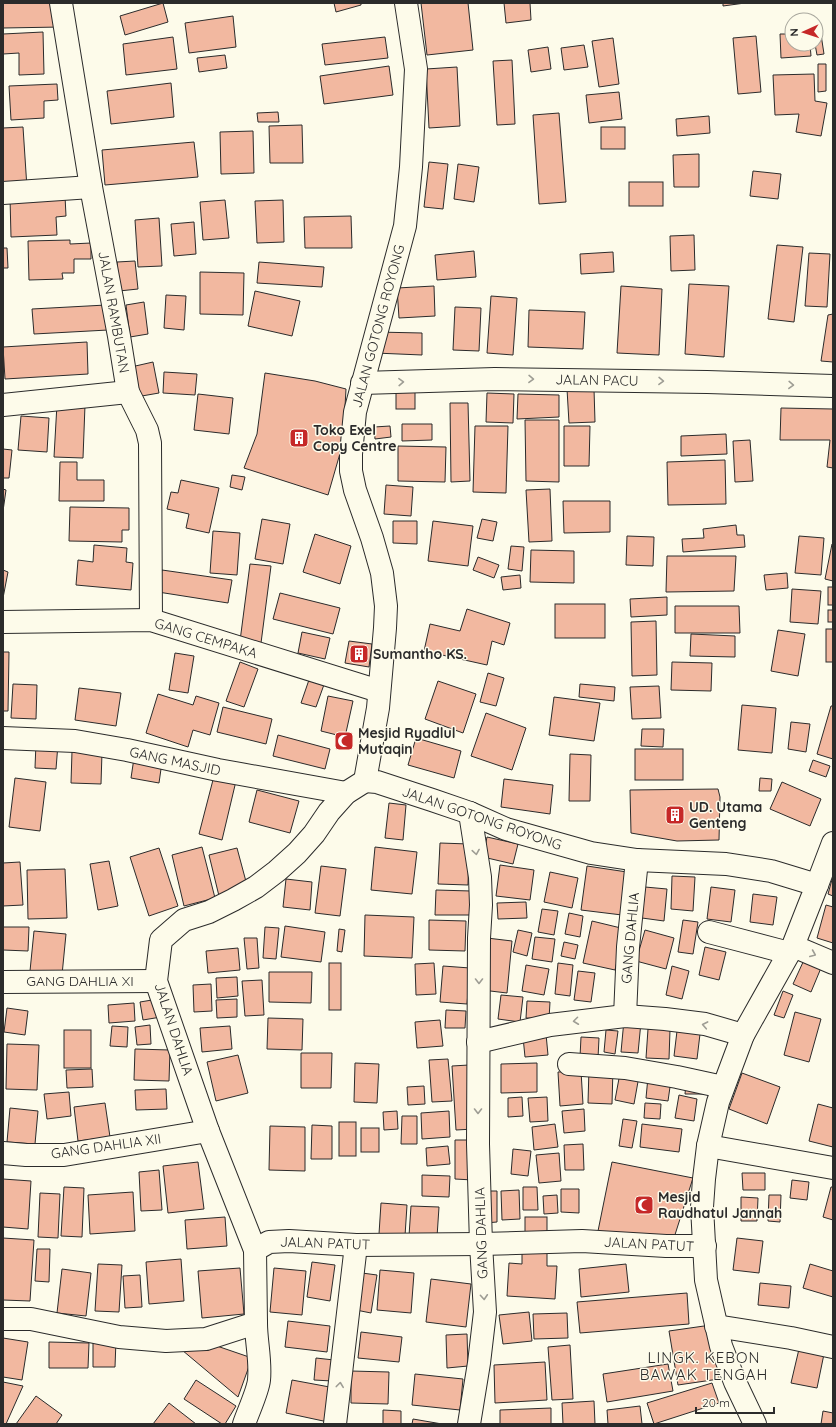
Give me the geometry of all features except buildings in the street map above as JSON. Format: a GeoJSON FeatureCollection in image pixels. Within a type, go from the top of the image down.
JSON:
{"type":"FeatureCollection","features":[{"type":"Feature","properties":{"kind":"street","name":"JALAN RAMBUTAN"},"geometry":{"type":"LineString","coordinates":[[61,3],[91,187],[128,392],[147,430],[150,444],[151,620]]}},
{"type":"Feature","properties":{"kind":"street","name":"JALAN GOTONG ROYONG"},"geometry":{"type":"LineString","coordinates":[[406,3],[416,69],[411,168],[405,226],[362,383],[355,412],[352,434],[351,471],[355,490],[372,538],[382,572],[385,590],[385,628],[379,691],[372,745],[365,781],[377,782],[470,813],[506,829],[562,846],[637,860],[726,864],[771,871],[817,885]]}},
{"type":"Feature","properties":{"kind":"street"},"geometry":{"type":"LineString","coordinates":[[3,193],[91,187]]}},
{"type":"Feature","properties":{"kind":"street","name":"JALAN PACU"},"geometry":{"type":"LineString","coordinates":[[362,383],[495,379],[699,382],[833,386]]}},
{"type":"Feature","properties":{"kind":"street"},"geometry":{"type":"LineString","coordinates":[[3,405],[128,392]]}},
{"type":"Feature","properties":{"kind":"street","name":"GANG CEMPAKA"},"geometry":{"type":"LineString","coordinates":[[3,622],[151,620],[379,691]]}},
{"type":"Feature","properties":{"kind":"street","name":"GANG MASJID"},"geometry":{"type":"LineString","coordinates":[[3,738],[75,741],[127,750],[218,770],[346,793]]}},
{"type":"Feature","properties":{"kind":"street","name":"JALAN DAHLIA"},"geometry":{"type":"LineString","coordinates":[[255,1250],[208,1131],[156,981],[161,940],[184,920],[209,912],[233,900],[256,887],[277,871],[310,839],[329,812],[346,793],[365,781]]}},
{"type":"Feature","properties":{"kind":"street","name":"GANG DAHLIA"},"geometry":{"type":"LineString","coordinates":[[469,1424],[480,1363],[485,1312],[478,1144],[479,938],[481,905],[480,877],[470,813]]}},
{"type":"Feature","properties":{"kind":"street"},"geometry":{"type":"LineString","coordinates":[[755,1424],[735,1382],[721,1346],[706,1280],[702,1207],[708,1146],[723,1086],[743,1035],[791,949],[833,843]]}},
{"type":"Feature","properties":{"kind":"street","name":"GANG DAHLIA"},"geometry":{"type":"LineString","coordinates":[[625,1016],[628,947],[637,860]]}},
{"type":"Feature","properties":{"kind":"street"},"geometry":{"type":"LineString","coordinates":[[709,932],[791,949],[833,963]]}},
{"type":"Feature","properties":{"kind":"street","name":"GANG DAHLIA XI"},"geometry":{"type":"LineString","coordinates":[[3,982],[156,981]]}},
{"type":"Feature","properties":{"kind":"street"},"geometry":{"type":"LineString","coordinates":[[478,1042],[550,1025],[625,1016],[705,1024],[743,1035]]}},
{"type":"Feature","properties":{"kind":"street"},"geometry":{"type":"LineString","coordinates":[[569,1064],[625,1068],[677,1076],[723,1086]]}},
{"type":"Feature","properties":{"kind":"street","name":"GANG DAHLIA XII"},"geometry":{"type":"LineString","coordinates":[[3,1153],[26,1155],[64,1155],[208,1131]]}},
{"type":"Feature","properties":{"kind":"street"},"geometry":{"type":"LineString","coordinates":[[708,1146],[833,1168]]}},
{"type":"Feature","properties":{"kind":"street","name":"JALAN PATUT"},"geometry":{"type":"LineString","coordinates":[[255,1250],[269,1242],[282,1241],[356,1245],[481,1244],[582,1241],[666,1246],[705,1246]]}},
{"type":"Feature","properties":{"kind":"street"},"geometry":{"type":"LineString","coordinates":[[336,1424],[356,1245]]}},
{"type":"Feature","properties":{"kind":"street"},"geometry":{"type":"LineString","coordinates":[[244,1424],[259,1381],[260,1356],[256,1335],[255,1250]]}},
{"type":"Feature","properties":{"kind":"street"},"geometry":{"type":"LineString","coordinates":[[3,1319],[31,1319],[119,1337],[166,1341],[206,1339],[256,1323]]}},
{"type":"Feature","properties":{"kind":"street"},"geometry":{"type":"LineString","coordinates":[[716,1326],[791,1338],[833,1347]]}},
{"type":"Feature","properties":{"kind":"place","name":"Toko Exel Copy Centre"},"geometry":{"type":"Point","coordinates":[299,438]}},
{"type":"Feature","properties":{"kind":"place","name":"Sumantho KS."},"geometry":{"type":"Point","coordinates":[359,654]}},
{"type":"Feature","properties":{"kind":"place","name":"Mesjid Ryadlul Mutaqin"},"geometry":{"type":"Point","coordinates":[344,741]}},
{"type":"Feature","properties":{"kind":"place","name":"UD. Utama Genteng"},"geometry":{"type":"Point","coordinates":[675,815]}},
{"type":"Feature","properties":{"kind":"place","name":"Mesjid Raudhatul Jannah"},"geometry":{"type":"Point","coordinates":[644,1205]}},
{"type":"Feature","properties":{"kind":"district","name":"LINGK. KEBON BAWAK TENGAH"},"geometry":{"type":"Point","coordinates":[704,1366]}}]}
